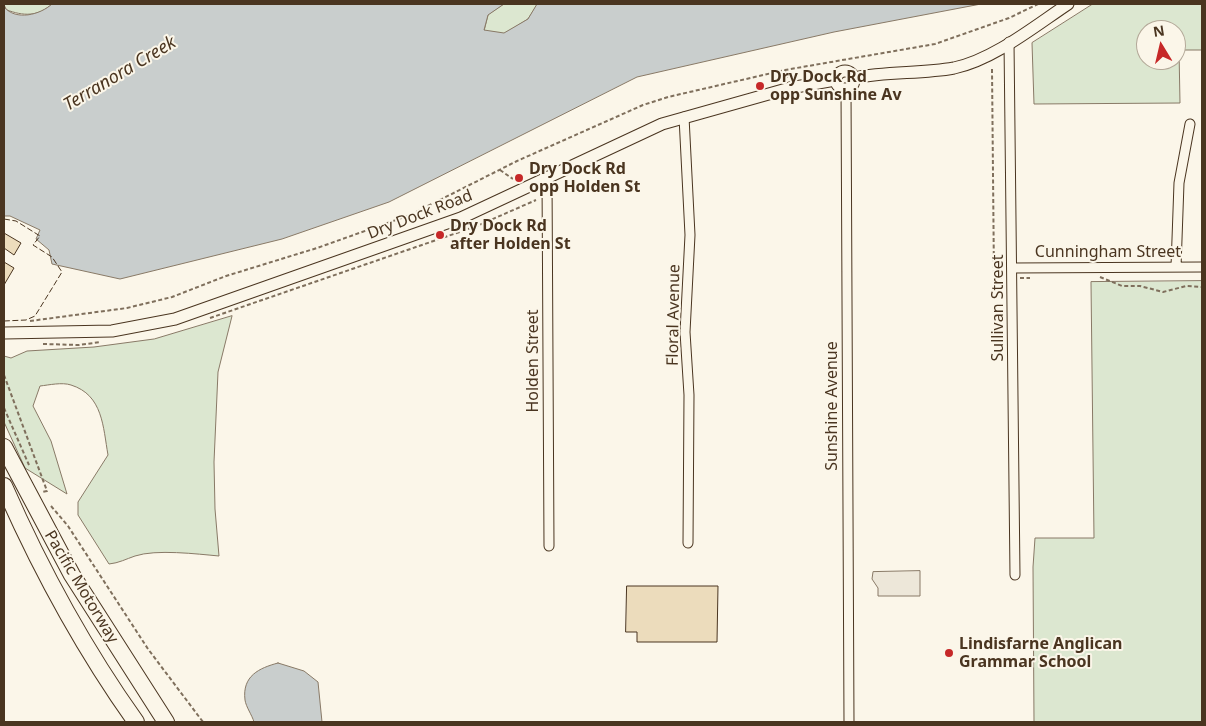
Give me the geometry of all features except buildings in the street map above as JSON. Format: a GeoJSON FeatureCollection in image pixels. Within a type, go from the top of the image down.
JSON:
{"type":"FeatureCollection","features":[{"type":"Feature","properties":{"kind":"highway","name":"Pacific Motorway"},"geometry":{"type":"LineString","coordinates":[[4,448],[59,553],[166,722]]}},
{"type":"Feature","properties":{"kind":"highway","name":"Pacific Motorway"},"geometry":{"type":"LineString","coordinates":[[4,486],[57,594],[102,671],[136,722]]}},
{"type":"Feature","properties":{"kind":"street"},"geometry":{"type":"LineString","coordinates":[[854,78],[953,68],[978,59],[1009,42],[1068,4]]}},
{"type":"Feature","properties":{"kind":"street","name":"Sullivan Street"},"geometry":{"type":"LineString","coordinates":[[1009,42],[1015,575]]}},
{"type":"Feature","properties":{"kind":"street"},"geometry":{"type":"LineString","coordinates":[[844,70],[850,72],[854,78],[852,85],[846,89],[838,87],[835,80],[838,73],[844,70]]}},
{"type":"Feature","properties":{"kind":"street","name":"Dry Dock Road"},"geometry":{"type":"LineString","coordinates":[[4,334],[112,331],[175,319],[425,232],[460,218],[650,128],[790,88],[835,80]]}},
{"type":"Feature","properties":{"kind":"street","name":"Sunshine Avenue"},"geometry":{"type":"LineString","coordinates":[[846,89],[849,722]]}},
{"type":"Feature","properties":{"kind":"street","name":"Floral Avenue"},"geometry":{"type":"LineString","coordinates":[[684,117],[690,235],[685,332],[689,395],[688,543]]}},
{"type":"Feature","properties":{"kind":"street"},"geometry":{"type":"LineString","coordinates":[[1176,267],[1178,183],[1190,124]]}},
{"type":"Feature","properties":{"kind":"street","name":"Holden Street"},"geometry":{"type":"LineString","coordinates":[[547,177],[549,546]]}},
{"type":"Feature","properties":{"kind":"street","name":"Cunningham Street"},"geometry":{"type":"LineString","coordinates":[[1013,268],[1202,267]]}},
{"type":"Feature","properties":{"kind":"path"},"geometry":{"type":"LineString","coordinates":[[23,323],[127,308],[172,296],[226,276],[317,248],[410,215],[500,170],[643,105],[668,97],[785,70],[935,44],[1009,18],[1038,4]]}},
{"type":"Feature","properties":{"kind":"path"},"geometry":{"type":"LineString","coordinates":[[992,69],[994,278],[1033,278]]}},
{"type":"Feature","properties":{"kind":"path"},"geometry":{"type":"LineString","coordinates":[[785,70],[787,78]]}},
{"type":"Feature","properties":{"kind":"path"},"geometry":{"type":"LineString","coordinates":[[500,170],[513,179]]}},
{"type":"Feature","properties":{"kind":"path"},"geometry":{"type":"LineString","coordinates":[[1100,277],[1122,286],[1140,286],[1163,292],[1186,286],[1202,287]]}},
{"type":"Feature","properties":{"kind":"path"},"geometry":{"type":"LineString","coordinates":[[4,375],[47,491],[43,493]]}},
{"type":"Feature","properties":{"kind":"path"},"geometry":{"type":"LineString","coordinates":[[4,408],[30,466]]}},
{"type":"Feature","properties":{"kind":"path"},"geometry":{"type":"LineString","coordinates":[[40,487],[45,497]]}},
{"type":"Feature","properties":{"kind":"path"},"geometry":{"type":"LineString","coordinates":[[48,502],[68,526],[148,648],[203,722]]}},
{"type":"Feature","properties":{"kind":"green space"},"geometry":{"type":"Polygon","coordinates":[[[4,4],[52,4],[36,13],[25,14],[7,10],[4,4]]]}},
{"type":"Feature","properties":{"kind":"green space"},"geometry":{"type":"Polygon","coordinates":[[[504,4],[537,5],[528,19],[504,34],[484,31],[488,15],[504,4]]]}},
{"type":"Feature","properties":{"kind":"green space"},"geometry":{"type":"Polygon","coordinates":[[[1093,4],[1202,4],[1202,50],[1186,50],[1186,20],[1136,20],[1136,70],[1179,70],[1180,103],[1034,104],[1032,43],[1093,4]]]}},
{"type":"Feature","properties":{"kind":"green space"},"geometry":{"type":"Polygon","coordinates":[[[1202,281],[1202,722],[1034,722],[1033,567],[1035,538],[1094,538],[1091,282],[1202,281]]]}},
{"type":"Feature","properties":{"kind":"green space"},"geometry":{"type":"Polygon","coordinates":[[[232,316],[218,372],[214,462],[219,556],[154,553],[135,556],[109,564],[78,515],[78,502],[108,455],[100,413],[90,396],[71,385],[40,386],[33,406],[51,441],[67,494],[25,468],[4,422],[4,356],[11,358],[27,351],[94,347],[154,339],[232,316]]]}},
{"type":"Feature","properties":{"kind":"shaded area"},"geometry":{"type":"Polygon","coordinates":[[[920,571],[920,596],[878,596],[878,588],[872,579],[873,572],[920,571]]]}},
{"type":"Feature","properties":{"kind":"water","name":"Terranora Creek"},"geometry":{"type":"Polygon","coordinates":[[[52,4],[504,4],[488,15],[484,30],[504,33],[528,19],[537,4],[981,4],[834,32],[637,77],[389,202],[282,239],[120,279],[52,264],[49,250],[36,239],[40,230],[10,216],[4,216],[4,7],[15,14],[28,15],[41,11],[52,4]]]}},
{"type":"Feature","properties":{"kind":"water"},"geometry":{"type":"Polygon","coordinates":[[[278,663],[304,671],[318,682],[322,722],[254,722],[245,700],[246,685],[253,674],[278,663]]]}},
{"type":"Feature","properties":{"kind":"fence"},"geometry":{"type":"LineString","coordinates":[[4,219],[16,221],[40,236],[33,245],[52,257],[62,272],[35,316],[26,320],[4,321]]}},
{"type":"Feature","properties":{"kind":"place","name":"Dry Dock Rd opp Sunshine Av"},"geometry":{"type":"Point","coordinates":[760,86]}},
{"type":"Feature","properties":{"kind":"place","name":"Dry Dock Rd opp Holden St"},"geometry":{"type":"Point","coordinates":[519,178]}},
{"type":"Feature","properties":{"kind":"place","name":"Dry Dock Rd after Holden St"},"geometry":{"type":"Point","coordinates":[440,235]}},
{"type":"Feature","properties":{"kind":"place","name":"Lindisfarne Anglican Grammar School"},"geometry":{"type":"Point","coordinates":[949,653]}}]}
